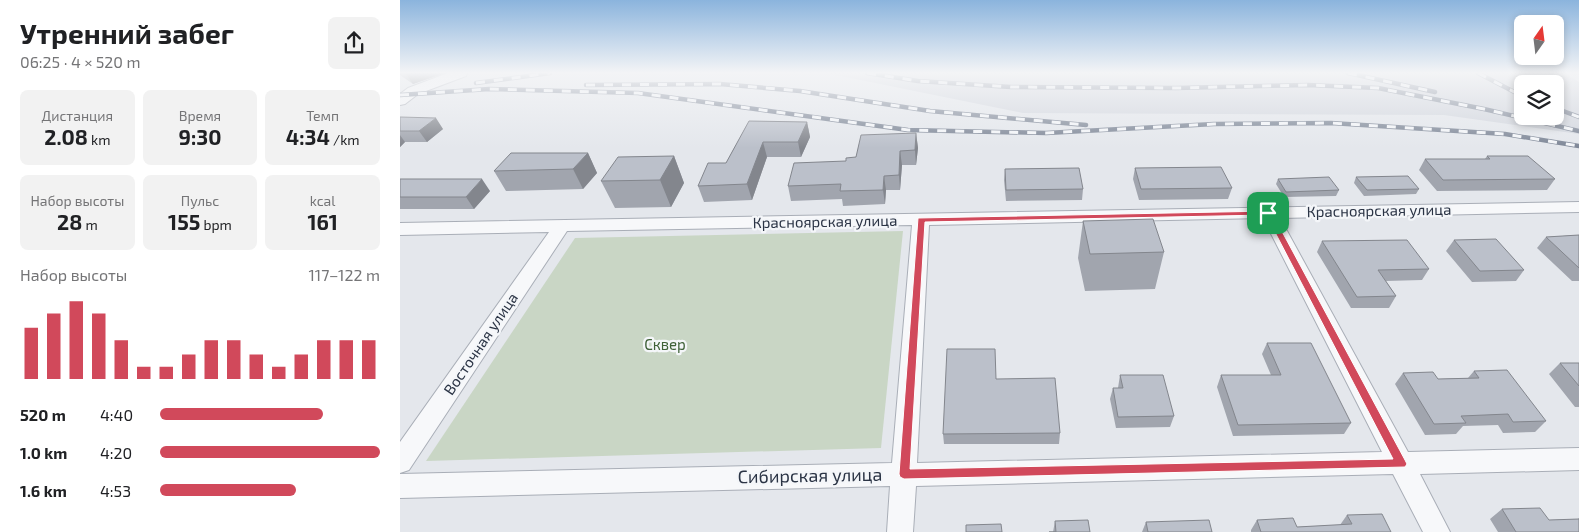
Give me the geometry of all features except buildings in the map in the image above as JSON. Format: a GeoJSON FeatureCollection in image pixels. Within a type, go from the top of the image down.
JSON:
{"type":"FeatureCollection","features":[{"type":"Feature","properties":{"kind":"street","name":"Красноярская улица"},"geometry":{"type":"LineString","coordinates":[[400,229],[1579,207]]}},
{"type":"Feature","properties":{"kind":"street"},"geometry":{"type":"LineString","coordinates":[[1268,213],[1437,532]]}},
{"type":"Feature","properties":{"kind":"street"},"geometry":{"type":"LineString","coordinates":[[900,532],[921,220]]}},
{"type":"Feature","properties":{"kind":"street","name":"Восточная улица"},"geometry":{"type":"LineString","coordinates":[[400,462],[561,227]]}},
{"type":"Feature","properties":{"kind":"street","name":"Сибирская улица"},"geometry":{"type":"LineString","coordinates":[[400,486],[1579,459]]}},
{"type":"Feature","properties":{"kind":"shaded area"},"geometry":{"type":"Polygon","coordinates":[[[948,98],[1514,98],[1514,125],[1444,115],[1023,113],[948,98]]]}},
{"type":"Feature","properties":{"kind":"shaded area"},"geometry":{"type":"Polygon","coordinates":[[[1564,98],[1579,98],[1579,134],[1515,125],[1564,125],[1564,98]]]}},
{"type":"Feature","properties":{"kind":"green space","name":"Сквер"},"geometry":{"type":"Polygon","coordinates":[[[903,231],[881,448],[426,461],[575,238],[903,231]]]}},
{"type":"Feature","properties":{"kind":"railway"},"geometry":{"type":"LineString","coordinates":[[673,98],[908,130],[1046,133],[1214,124],[1331,123],[1505,134],[1579,146]]}},
{"type":"Feature","properties":{"kind":"railway"},"geometry":{"type":"LineString","coordinates":[[844,98],[930,111],[1086,125]]}},
{"type":"Feature","properties":{"kind":"railway"},"geometry":{"type":"LineString","coordinates":[[1428,98],[1579,131]]}},
{"type":"Feature","properties":{"kind":"railway"},"geometry":{"type":"LineString","coordinates":[[1564,111],[1579,117]]}},
{"type":"Feature","properties":{"kind":"route"},"geometry":{"type":"LineString","coordinates":[[1268,213],[1401,464],[904,474],[921,220],[1268,213]]}}]}
